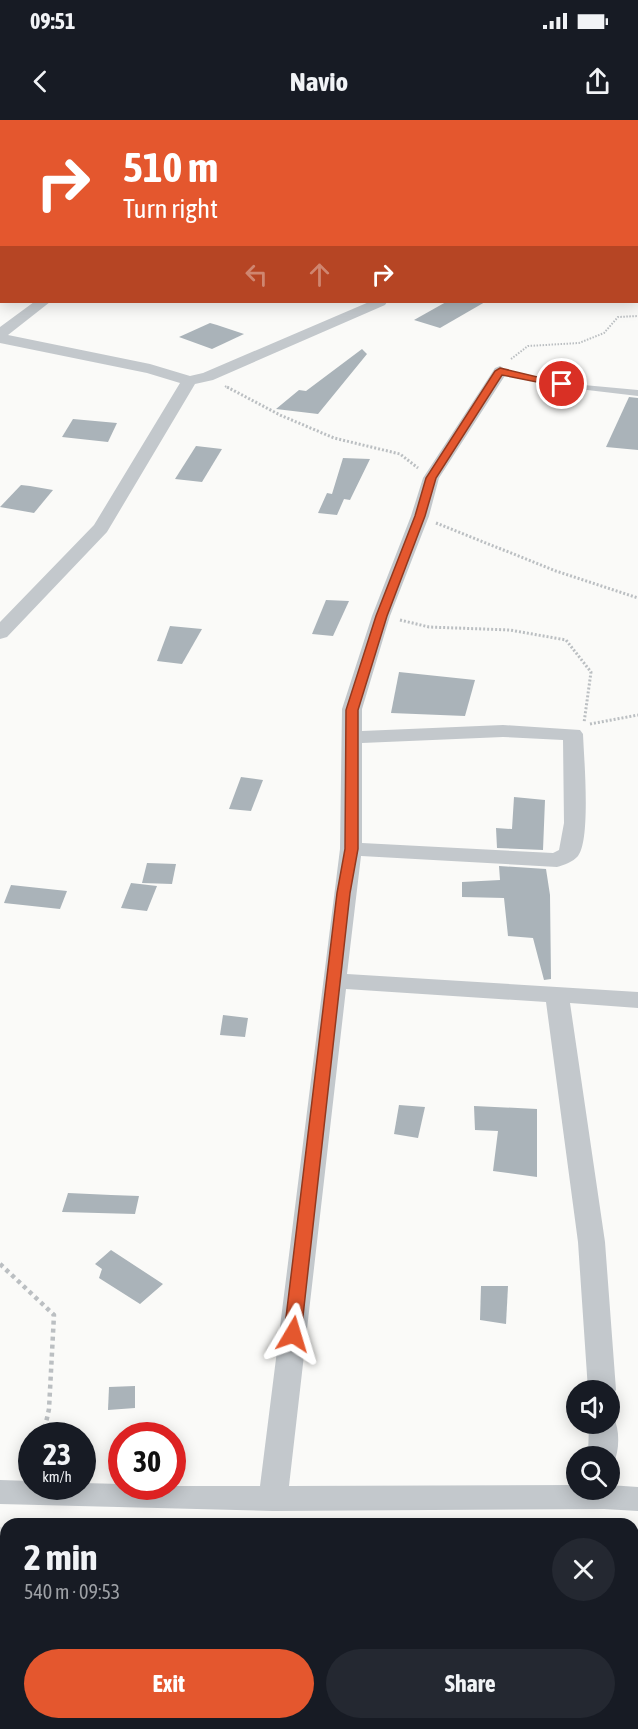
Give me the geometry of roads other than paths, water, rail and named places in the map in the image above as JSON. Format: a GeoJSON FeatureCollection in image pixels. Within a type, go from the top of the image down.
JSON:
{"type":"FeatureCollection","features":[{"type":"Feature","properties":{"kind":"street"},"geometry":{"type":"LineString","coordinates":[[0,336],[42,303]]}},
{"type":"Feature","properties":{"kind":"street"},"geometry":{"type":"LineString","coordinates":[[0,336],[150,369],[189,381],[208,377],[378,303]]}},
{"type":"Feature","properties":{"kind":"street"},"geometry":{"type":"LineString","coordinates":[[273,1499],[351,849],[352,710],[381,616],[420,516],[431,478],[500,371]]}},
{"type":"Feature","properties":{"kind":"street"},"geometry":{"type":"LineString","coordinates":[[0,633],[101,528],[189,381]]}},
{"type":"Feature","properties":{"kind":"street"},"geometry":{"type":"LineString","coordinates":[[351,849],[557,860],[569,853],[575,823],[578,729],[352,737]]}},
{"type":"Feature","properties":{"kind":"street"},"geometry":{"type":"LineString","coordinates":[[335,981],[638,1000]]}},
{"type":"Feature","properties":{"kind":"street"},"geometry":{"type":"LineString","coordinates":[[557,995],[592,1257],[602,1347],[602,1380]]}},
{"type":"Feature","properties":{"kind":"street"},"geometry":{"type":"LineString","coordinates":[[0,1492],[273,1499],[566,1494]]}},
{"type":"Feature","properties":{"kind":"street"},"geometry":{"type":"LineString","coordinates":[[620,1496],[638,1499]]}},
{"type":"Feature","properties":{"kind":"lane"},"geometry":{"type":"LineString","coordinates":[[500,371],[562,384],[638,393]]}}]}
